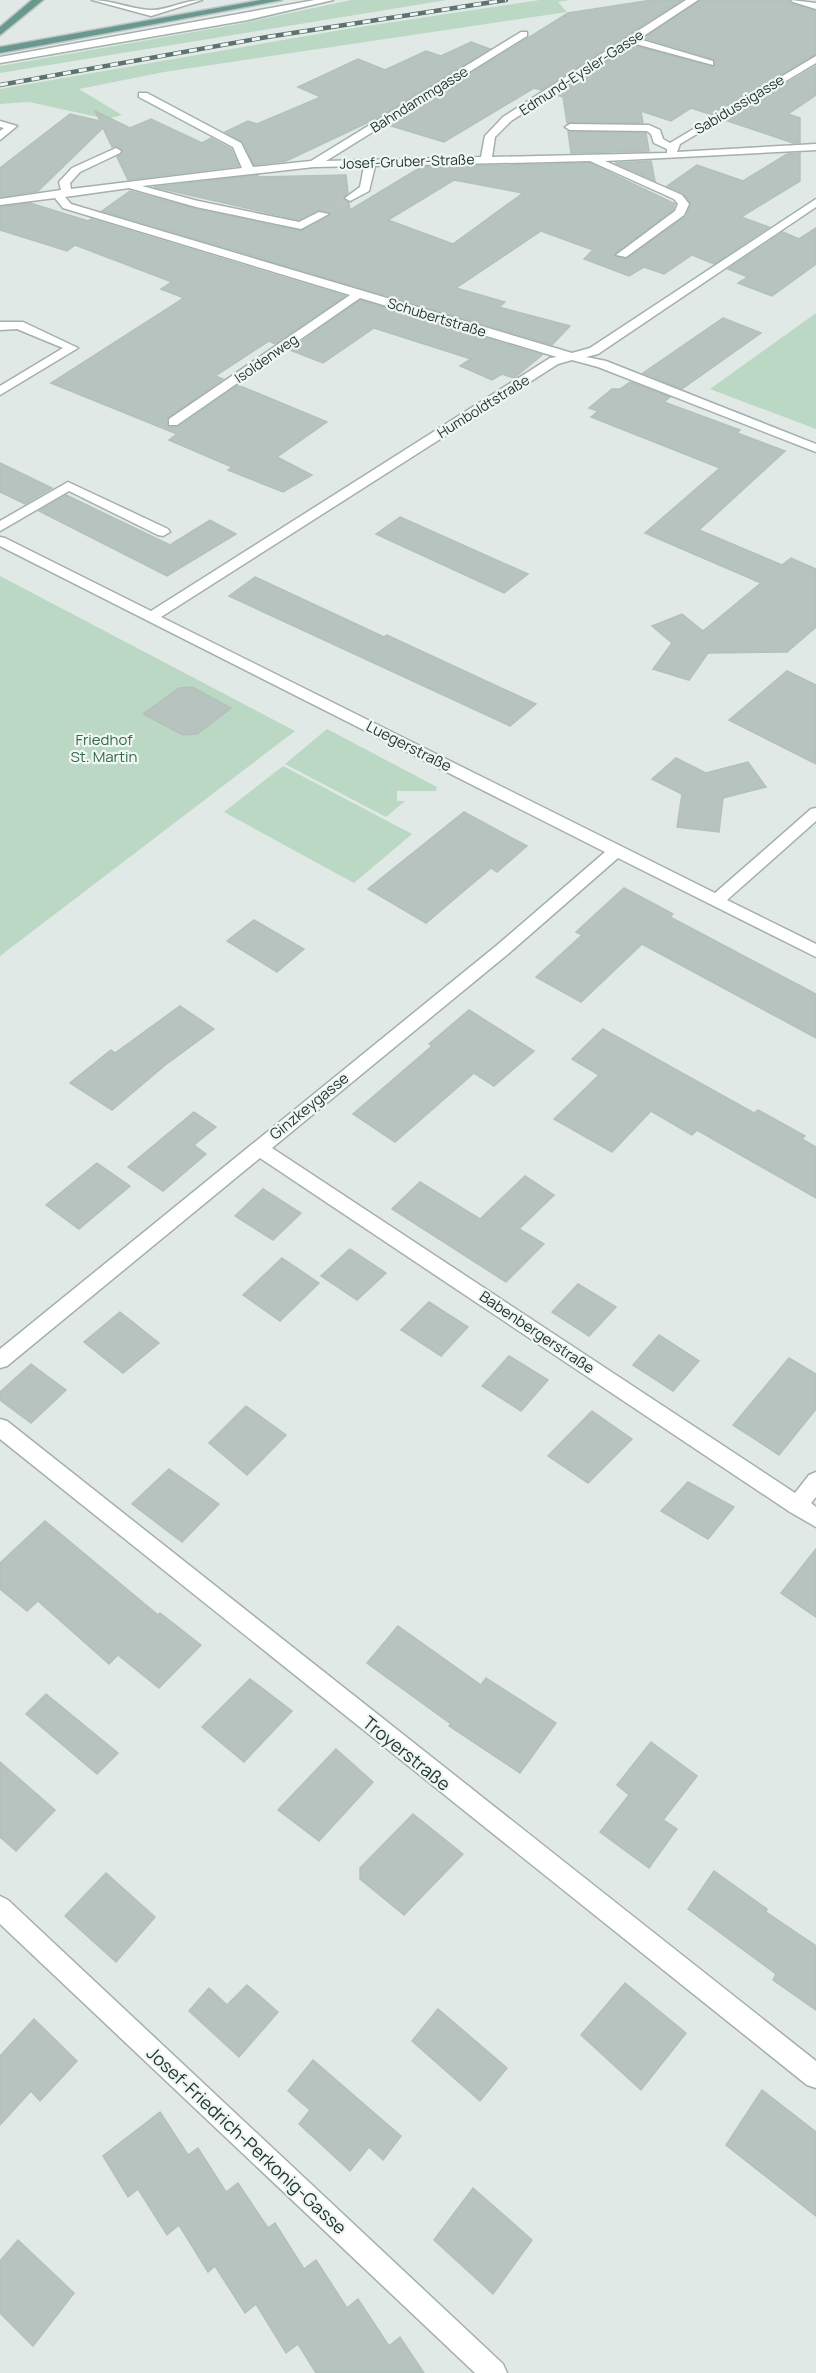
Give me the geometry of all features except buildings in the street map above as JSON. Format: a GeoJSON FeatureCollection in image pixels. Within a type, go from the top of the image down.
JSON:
{"type":"FeatureCollection","features":[{"type":"Feature","properties":{"kind":"main road"},"geometry":{"type":"LineString","coordinates":[[0,32],[38,0]]}},
{"type":"Feature","properties":{"kind":"main road"},"geometry":{"type":"LineString","coordinates":[[0,50],[278,0]]}},
{"type":"Feature","properties":{"kind":"street"},"geometry":{"type":"LineString","coordinates":[[97,0],[151,13],[197,0]]}},
{"type":"Feature","properties":{"kind":"street"},"geometry":{"type":"LineString","coordinates":[[0,60],[328,0]]}},
{"type":"Feature","properties":{"kind":"street","name":"Edmund-Eysler-Gasse"},"geometry":{"type":"LineString","coordinates":[[486,159],[490,136],[507,119],[693,0]]}},
{"type":"Feature","properties":{"kind":"street"},"geometry":{"type":"LineString","coordinates":[[796,0],[816,6]]}},
{"type":"Feature","properties":{"kind":"street","name":"Bahndammgasse"},"geometry":{"type":"LineString","coordinates":[[314,164],[524,34]]}},
{"type":"Feature","properties":{"kind":"street"},"geometry":{"type":"LineString","coordinates":[[631,40],[709,63]]}},
{"type":"Feature","properties":{"kind":"street","name":"Sabidussigasse"},"geometry":{"type":"LineString","coordinates":[[672,152],[676,142],[816,59]]}},
{"type":"Feature","properties":{"kind":"street"},"geometry":{"type":"LineString","coordinates":[[143,95],[237,145],[249,171]]}},
{"type":"Feature","properties":{"kind":"street"},"geometry":{"type":"LineString","coordinates":[[0,124],[12,126],[0,137]]}},
{"type":"Feature","properties":{"kind":"street"},"geometry":{"type":"LineString","coordinates":[[570,127],[649,128],[656,132],[658,141],[672,152]]}},
{"type":"Feature","properties":{"kind":"street","name":"Josef-Gruber-Straße"},"geometry":{"type":"LineString","coordinates":[[0,202],[314,164],[588,157],[816,147]]}},
{"type":"Feature","properties":{"kind":"street"},"geometry":{"type":"LineString","coordinates":[[62,194],[64,182],[76,170],[116,152]]}},
{"type":"Feature","properties":{"kind":"street"},"geometry":{"type":"LineString","coordinates":[[588,157],[678,197],[684,204],[680,213],[622,255]]}},
{"type":"Feature","properties":{"kind":"street"},"geometry":{"type":"LineString","coordinates":[[350,198],[365,189],[370,163]]}},
{"type":"Feature","properties":{"kind":"street"},"geometry":{"type":"LineString","coordinates":[[127,185],[196,204],[301,226],[322,214]]}},
{"type":"Feature","properties":{"kind":"street","name":"Schubertstraße"},"geometry":{"type":"LineString","coordinates":[[62,194],[67,206],[358,294],[602,364],[816,448]]}},
{"type":"Feature","properties":{"kind":"street","name":"Humboldtstraße"},"geometry":{"type":"LineString","coordinates":[[151,617],[554,361],[594,351],[816,202]]}},
{"type":"Feature","properties":{"kind":"street","name":"Isoldenweg"},"geometry":{"type":"LineString","coordinates":[[173,422],[358,294]]}},
{"type":"Feature","properties":{"kind":"street"},"geometry":{"type":"LineString","coordinates":[[0,326],[19,325],[72,348],[0,391]]}},
{"type":"Feature","properties":{"kind":"street"},"geometry":{"type":"LineString","coordinates":[[0,527],[68,486],[163,532]]}},
{"type":"Feature","properties":{"kind":"street","name":"Luegerstraße"},"geometry":{"type":"LineString","coordinates":[[0,542],[816,951]]}},
{"type":"Feature","properties":{"kind":"street"},"geometry":{"type":"LineString","coordinates":[[716,901],[816,813]]}},
{"type":"Feature","properties":{"kind":"street","name":"Ginzkeygasse"},"geometry":{"type":"LineString","coordinates":[[0,1360],[502,950],[616,851]]}},
{"type":"Feature","properties":{"kind":"street","name":"Babenbergerstraße"},"geometry":{"type":"LineString","coordinates":[[258,1148],[816,1518]]}},
{"type":"Feature","properties":{"kind":"street","name":"Troyerstraße"},"geometry":{"type":"LineString","coordinates":[[0,1427],[816,2076]]}},
{"type":"Feature","properties":{"kind":"street"},"geometry":{"type":"LineString","coordinates":[[797,1506],[816,1481]]}},
{"type":"Feature","properties":{"kind":"street","name":"Josef-Friedrich-Perkonig-Gasse"},"geometry":{"type":"LineString","coordinates":[[0,1908],[494,2373]]}},
{"type":"Feature","properties":{"kind":"green space"},"geometry":{"type":"Polygon","coordinates":[[[351,0],[447,0],[0,73],[0,66],[239,24],[351,0]]]}},
{"type":"Feature","properties":{"kind":"green space"},"geometry":{"type":"Polygon","coordinates":[[[540,0],[570,0],[558,2],[567,12],[164,72],[79,89],[122,115],[107,119],[29,102],[0,104],[0,89],[347,29],[540,0]]]}},
{"type":"Feature","properties":{"kind":"green space"},"geometry":{"type":"Polygon","coordinates":[[[816,313],[816,429],[710,389],[816,313]]]}},
{"type":"Feature","properties":{"kind":"green space","name":"Friedhof St. Martin"},"geometry":{"type":"Polygon","coordinates":[[[0,576],[295,731],[0,956],[0,576]]]}},
{"type":"Feature","properties":{"kind":"green space"},"geometry":{"type":"Polygon","coordinates":[[[327,729],[437,787],[436,791],[397,791],[397,801],[405,801],[386,817],[285,764],[327,729]]]}},
{"type":"Feature","properties":{"kind":"green space"},"geometry":{"type":"Polygon","coordinates":[[[283,766],[412,834],[354,883],[224,812],[283,766]]]}},
{"type":"Feature","properties":{"kind":"tunnel"},"geometry":{"type":"LineString","coordinates":[[323,214],[350,198]]}},
{"type":"Feature","properties":{"kind":"railway"},"geometry":{"type":"LineString","coordinates":[[0,85],[267,37],[506,0]]}}]}
